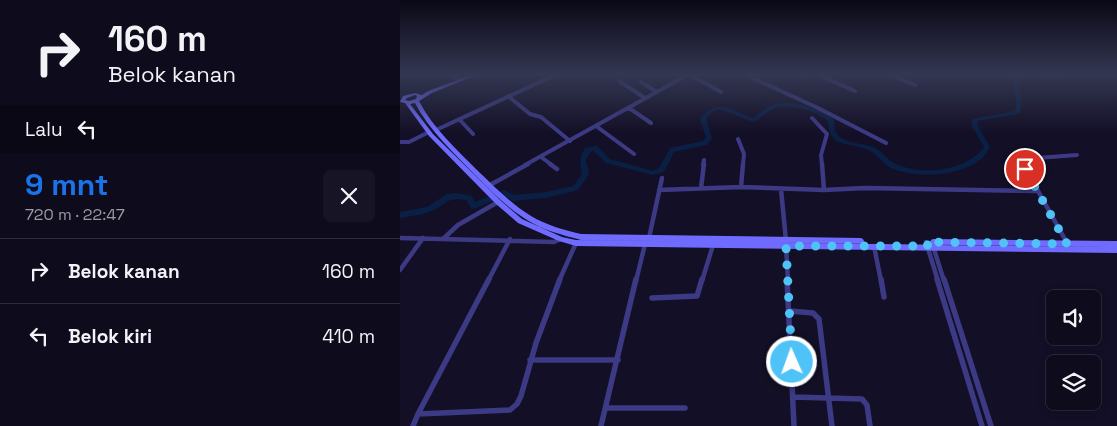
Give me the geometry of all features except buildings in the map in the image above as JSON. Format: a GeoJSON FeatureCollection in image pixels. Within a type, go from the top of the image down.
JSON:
{"type":"FeatureCollection","features":[{"type":"Feature","properties":{"kind":"street"},"geometry":{"type":"LineString","coordinates":[[402,100],[425,94]]}},
{"type":"Feature","properties":{"kind":"street"},"geometry":{"type":"LineString","coordinates":[[436,130],[513,94]]}},
{"type":"Feature","properties":{"kind":"street"},"geometry":{"type":"LineString","coordinates":[[639,94],[645,98]]}},
{"type":"Feature","properties":{"kind":"street"},"geometry":{"type":"LineString","coordinates":[[490,185],[653,94]]}},
{"type":"Feature","properties":{"kind":"street"},"geometry":{"type":"LineString","coordinates":[[793,94],[840,117],[886,143]]}},
{"type":"Feature","properties":{"kind":"street"},"geometry":{"type":"LineString","coordinates":[[402,100],[408,95],[417,97]]}},
{"type":"Feature","properties":{"kind":"street"},"geometry":{"type":"LineString","coordinates":[[508,96],[530,114],[541,117],[570,141]]}},
{"type":"Feature","properties":{"kind":"street"},"geometry":{"type":"LineString","coordinates":[[417,97],[420,109],[436,130],[490,185],[497,197]]}},
{"type":"Feature","properties":{"kind":"street"},"geometry":{"type":"LineString","coordinates":[[402,100],[429,132],[510,208],[524,224],[560,239],[576,243],[647,241],[1117,244]]}},
{"type":"Feature","properties":{"kind":"street"},"geometry":{"type":"LineString","coordinates":[[629,108],[651,123]]}},
{"type":"Feature","properties":{"kind":"street"},"geometry":{"type":"LineString","coordinates":[[812,118],[827,134],[822,155],[824,190]]}},
{"type":"Feature","properties":{"kind":"street"},"geometry":{"type":"LineString","coordinates":[[459,120],[474,134]]}},
{"type":"Feature","properties":{"kind":"street"},"geometry":{"type":"LineString","coordinates":[[596,126],[634,154]]}},
{"type":"Feature","properties":{"kind":"street"},"geometry":{"type":"LineString","coordinates":[[400,142],[409,142],[429,132]]}},
{"type":"Feature","properties":{"kind":"street"},"geometry":{"type":"LineString","coordinates":[[738,139],[744,154],[741,187]]}},
{"type":"Feature","properties":{"kind":"street"},"geometry":{"type":"LineString","coordinates":[[1067,244],[1022,160],[1077,155]]}},
{"type":"Feature","properties":{"kind":"street"},"geometry":{"type":"LineString","coordinates":[[541,157],[557,169]]}},
{"type":"Feature","properties":{"kind":"street"},"geometry":{"type":"LineString","coordinates":[[700,188],[704,160]]}},
{"type":"Feature","properties":{"kind":"street"},"geometry":{"type":"LineString","coordinates":[[602,426],[662,178]]}},
{"type":"Feature","properties":{"kind":"street"},"geometry":{"type":"LineString","coordinates":[[659,190],[741,187],[824,190],[865,188],[1037,191]]}},
{"type":"Feature","properties":{"kind":"street"},"geometry":{"type":"LineString","coordinates":[[781,189],[790,311],[794,426]]}},
{"type":"Feature","properties":{"kind":"street"},"geometry":{"type":"LineString","coordinates":[[443,239],[458,225],[497,197]]}},
{"type":"Feature","properties":{"kind":"street"},"geometry":{"type":"LineString","coordinates":[[510,208],[528,218],[574,235],[647,241],[712,245],[786,243],[874,246],[930,244],[1117,250]]}},
{"type":"Feature","properties":{"kind":"street"},"geometry":{"type":"LineString","coordinates":[[400,238],[554,242],[560,239]]}},
{"type":"Feature","properties":{"kind":"street"},"geometry":{"type":"LineString","coordinates":[[400,270],[423,238]]}},
{"type":"Feature","properties":{"kind":"street"},"geometry":{"type":"LineString","coordinates":[[413,426],[510,240]]}},
{"type":"Feature","properties":{"kind":"street"},"geometry":{"type":"LineString","coordinates":[[418,414],[513,409],[519,402],[530,360],[556,288],[576,243]]}},
{"type":"Feature","properties":{"kind":"street"},"geometry":{"type":"LineString","coordinates":[[930,244],[982,426]]}},
{"type":"Feature","properties":{"kind":"street"},"geometry":{"type":"LineString","coordinates":[[930,244],[991,426]]}},
{"type":"Feature","properties":{"kind":"street"},"geometry":{"type":"LineString","coordinates":[[652,298],[696,296],[712,245]]}},
{"type":"Feature","properties":{"kind":"street"},"geometry":{"type":"LineString","coordinates":[[874,246],[884,297]]}},
{"type":"Feature","properties":{"kind":"street"},"geometry":{"type":"LineString","coordinates":[[790,311],[814,313],[819,319],[832,426]]}},
{"type":"Feature","properties":{"kind":"street"},"geometry":{"type":"LineString","coordinates":[[530,360],[618,360]]}},
{"type":"Feature","properties":{"kind":"street"},"geometry":{"type":"LineString","coordinates":[[793,397],[864,400],[867,405],[870,426]]}},
{"type":"Feature","properties":{"kind":"street"},"geometry":{"type":"LineString","coordinates":[[606,408],[685,408]]}},
{"type":"Feature","properties":{"kind":"waterway"},"geometry":{"type":"LineString","coordinates":[[400,215],[429,209],[447,197],[468,198],[474,206],[504,193],[513,198],[546,195],[575,188],[586,174],[583,160],[587,150],[595,148],[608,161],[653,173],[662,170],[672,150],[705,143],[709,138],[703,119],[714,108],[727,109],[753,120],[770,108],[778,105],[812,109],[831,120],[832,131],[838,139],[872,149],[893,166],[916,172],[944,171],[971,163],[981,156],[987,147],[975,126],[974,120],[1017,112],[1019,107],[1018,94]]}},
{"type":"Feature","properties":{"kind":"route"},"geometry":{"type":"LineString","coordinates":[[792,362],[786,246],[928,246],[926,242],[1067,244],[1025,169]]}}]}
